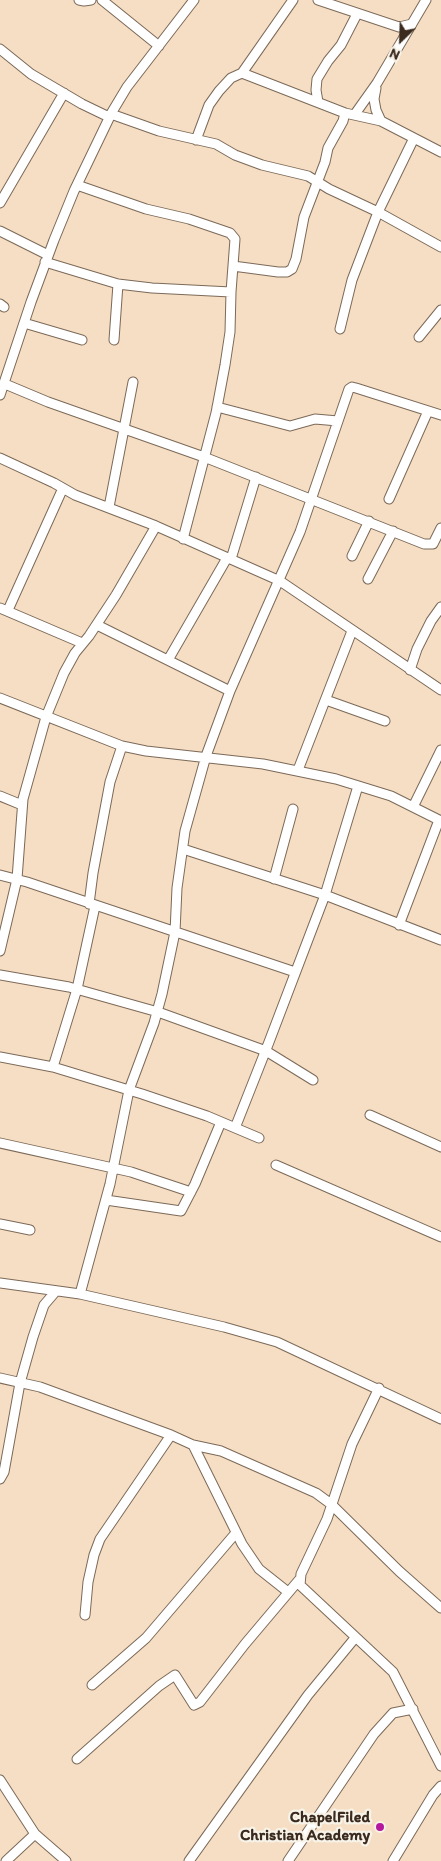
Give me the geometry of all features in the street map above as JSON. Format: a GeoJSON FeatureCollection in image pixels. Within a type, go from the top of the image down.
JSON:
{"type":"FeatureCollection","features":[{"type":"Feature","properties":{"kind":"street"},"geometry":{"type":"LineString","coordinates":[[79,0],[91,0]]}},
{"type":"Feature","properties":{"kind":"street"},"geometry":{"type":"LineString","coordinates":[[102,0],[159,46]]}},
{"type":"Feature","properties":{"kind":"street"},"geometry":{"type":"LineString","coordinates":[[0,395],[47,259],[77,185],[110,116],[127,87],[194,0]]}},
{"type":"Feature","properties":{"kind":"street"},"geometry":{"type":"LineString","coordinates":[[196,140],[209,105],[231,78],[242,73],[293,0]]}},
{"type":"Feature","properties":{"kind":"street"},"geometry":{"type":"LineString","coordinates":[[318,0],[399,27],[412,24]]}},
{"type":"Feature","properties":{"kind":"street"},"geometry":{"type":"LineString","coordinates":[[233,266],[278,272],[290,271],[296,258],[304,217],[328,148],[343,121],[377,83],[426,0]]}},
{"type":"Feature","properties":{"kind":"street"},"geometry":{"type":"LineString","coordinates":[[318,102],[317,79],[341,45],[357,14]]}},
{"type":"Feature","properties":{"kind":"street"},"geometry":{"type":"LineString","coordinates":[[399,27],[404,38]]}},
{"type":"Feature","properties":{"kind":"street"},"geometry":{"type":"LineString","coordinates":[[0,62],[3,51],[31,74],[110,116],[159,131],[216,144],[235,155],[262,165],[308,176],[329,189],[378,212],[441,247]]}},
{"type":"Feature","properties":{"kind":"street"},"geometry":{"type":"LineString","coordinates":[[242,73],[350,114],[382,121],[441,152]]}},
{"type":"Feature","properties":{"kind":"street"},"geometry":{"type":"LineString","coordinates":[[377,83],[374,99],[376,110],[382,121]]}},
{"type":"Feature","properties":{"kind":"street"},"geometry":{"type":"LineString","coordinates":[[0,203],[64,93]]}},
{"type":"Feature","properties":{"kind":"street"},"geometry":{"type":"LineString","coordinates":[[340,329],[352,280],[378,212],[414,138]]}},
{"type":"Feature","properties":{"kind":"street"},"geometry":{"type":"LineString","coordinates":[[77,185],[146,209],[189,219],[230,233],[235,239],[229,343],[217,407],[183,539]]}},
{"type":"Feature","properties":{"kind":"street"},"geometry":{"type":"LineString","coordinates":[[0,231],[47,259],[118,284],[152,288],[231,292]]}},
{"type":"Feature","properties":{"kind":"street"},"geometry":{"type":"LineString","coordinates":[[114,340],[118,284]]}},
{"type":"Feature","properties":{"kind":"street"},"geometry":{"type":"LineString","coordinates":[[419,337],[441,310]]}},
{"type":"Feature","properties":{"kind":"street"},"geometry":{"type":"LineString","coordinates":[[24,323],[82,340]]}},
{"type":"Feature","properties":{"kind":"street"},"geometry":{"type":"LineString","coordinates":[[109,507],[133,382]]}},
{"type":"Feature","properties":{"kind":"street"},"geometry":{"type":"LineString","coordinates":[[4,384],[312,498],[424,544],[432,545],[441,528]]}},
{"type":"Feature","properties":{"kind":"street"},"geometry":{"type":"LineString","coordinates":[[80,1294],[106,1200],[129,1090],[158,1012],[175,932],[177,888],[185,831],[206,756],[230,691],[300,532],[349,389],[352,387],[441,415]]}},
{"type":"Feature","properties":{"kind":"street"},"geometry":{"type":"LineString","coordinates":[[217,407],[290,426],[315,419],[338,421]]}},
{"type":"Feature","properties":{"kind":"street"},"geometry":{"type":"LineString","coordinates":[[390,499],[428,411]]}},
{"type":"Feature","properties":{"kind":"street"},"geometry":{"type":"LineString","coordinates":[[0,458],[75,495],[156,526],[280,581],[441,690]]}},
{"type":"Feature","properties":{"kind":"street"},"geometry":{"type":"LineString","coordinates":[[168,660],[229,558],[256,477]]}},
{"type":"Feature","properties":{"kind":"street"},"geometry":{"type":"LineString","coordinates":[[63,488],[4,609],[82,643]]}},
{"type":"Feature","properties":{"kind":"street"},"geometry":{"type":"LineString","coordinates":[[352,556],[369,521]]}},
{"type":"Feature","properties":{"kind":"street"},"geometry":{"type":"LineString","coordinates":[[0,951],[17,879],[22,805],[46,717],[64,673],[82,643],[97,625],[116,595],[156,526]]}},
{"type":"Feature","properties":{"kind":"street"},"geometry":{"type":"LineString","coordinates":[[368,579],[393,531]]}},
{"type":"Feature","properties":{"kind":"street"},"geometry":{"type":"LineString","coordinates":[[410,670],[427,628],[441,607]]}},
{"type":"Feature","properties":{"kind":"street"},"geometry":{"type":"LineString","coordinates":[[97,625],[230,691]]}},
{"type":"Feature","properties":{"kind":"street"},"geometry":{"type":"LineString","coordinates":[[298,770],[352,631]]}},
{"type":"Feature","properties":{"kind":"street"},"geometry":{"type":"LineString","coordinates":[[0,698],[122,746],[146,751],[206,756],[298,770],[391,796],[440,820],[399,925]]}},
{"type":"Feature","properties":{"kind":"street"},"geometry":{"type":"LineString","coordinates":[[326,700],[385,721]]}},
{"type":"Feature","properties":{"kind":"street"},"geometry":{"type":"LineString","coordinates":[[54,1067],[76,989],[92,904],[93,873],[110,782],[122,746]]}},
{"type":"Feature","properties":{"kind":"street"},"geometry":{"type":"LineString","coordinates":[[413,807],[441,750]]}},
{"type":"Feature","properties":{"kind":"street"},"geometry":{"type":"LineString","coordinates":[[235,1128],[325,895],[358,786]]}},
{"type":"Feature","properties":{"kind":"street"},"geometry":{"type":"LineString","coordinates":[[0,796],[22,805]]}},
{"type":"Feature","properties":{"kind":"street"},"geometry":{"type":"LineString","coordinates":[[274,879],[292,810]]}},
{"type":"Feature","properties":{"kind":"street"},"geometry":{"type":"LineString","coordinates":[[183,849],[325,895],[441,940]]}},
{"type":"Feature","properties":{"kind":"street"},"geometry":{"type":"LineString","coordinates":[[0,875],[17,879],[295,972]]}},
{"type":"Feature","properties":{"kind":"street"},"geometry":{"type":"LineString","coordinates":[[0,975],[76,989],[158,1012],[266,1051],[313,1080]]}},
{"type":"Feature","properties":{"kind":"street"},"geometry":{"type":"LineString","coordinates":[[0,1056],[54,1067],[129,1090],[221,1122],[259,1138]]}},
{"type":"Feature","properties":{"kind":"street"},"geometry":{"type":"LineString","coordinates":[[370,1115],[441,1147]]}},
{"type":"Feature","properties":{"kind":"street"},"geometry":{"type":"LineString","coordinates":[[106,1200],[180,1211],[191,1192],[221,1122]]}},
{"type":"Feature","properties":{"kind":"street"},"geometry":{"type":"LineString","coordinates":[[0,1143],[131,1172],[191,1192]]}},
{"type":"Feature","properties":{"kind":"street"},"geometry":{"type":"LineString","coordinates":[[276,1165],[441,1237]]}},
{"type":"Feature","properties":{"kind":"street"},"geometry":{"type":"LineString","coordinates":[[0,1224],[30,1230]]}},
{"type":"Feature","properties":{"kind":"street"},"geometry":{"type":"LineString","coordinates":[[0,1283],[80,1294],[224,1327],[277,1342],[441,1418]]}},
{"type":"Feature","properties":{"kind":"street"},"geometry":{"type":"LineString","coordinates":[[0,1479],[4,1472],[20,1383],[44,1305],[56,1291]]}},
{"type":"Feature","properties":{"kind":"street"},"geometry":{"type":"LineString","coordinates":[[0,1378],[40,1387],[171,1435],[193,1445],[221,1451],[316,1493],[331,1504],[441,1608]]}},
{"type":"Feature","properties":{"kind":"street"},"geometry":{"type":"LineString","coordinates":[[77,1759],[158,1686],[175,1675],[194,1705],[200,1702],[299,1580],[320,1534],[352,1444],[379,1388]]}},
{"type":"Feature","properties":{"kind":"street"},"geometry":{"type":"LineString","coordinates":[[85,1615],[90,1574],[100,1539],[171,1435]]}},
{"type":"Feature","properties":{"kind":"street"},"geometry":{"type":"LineString","coordinates":[[193,1445],[217,1491],[235,1534],[259,1569],[288,1592]]}},
{"type":"Feature","properties":{"kind":"street"},"geometry":{"type":"LineString","coordinates":[[92,1685],[146,1638],[235,1534]]}},
{"type":"Feature","properties":{"kind":"street"},"geometry":{"type":"LineString","coordinates":[[299,1580],[304,1591],[393,1672],[441,1766]]}},
{"type":"Feature","properties":{"kind":"street"},"geometry":{"type":"LineString","coordinates":[[189,1861],[308,1695],[355,1638]]}},
{"type":"Feature","properties":{"kind":"street"},"geometry":{"type":"LineString","coordinates":[[288,1861],[374,1734],[394,1714],[412,1709]]}},
{"type":"Feature","properties":{"kind":"street"},"geometry":{"type":"LineString","coordinates":[[0,1780],[35,1834],[66,1861]]}},
{"type":"Feature","properties":{"kind":"street"},"geometry":{"type":"LineString","coordinates":[[393,1861],[433,1795],[441,1786]]}},
{"type":"Feature","properties":{"kind":"street"},"geometry":{"type":"LineString","coordinates":[[6,1861],[35,1834]]}},
{"type":"Feature","properties":{"kind":"place","name":"ChapelFiled Christian Academy"},"geometry":{"type":"Point","coordinates":[380,1827]}}]}
